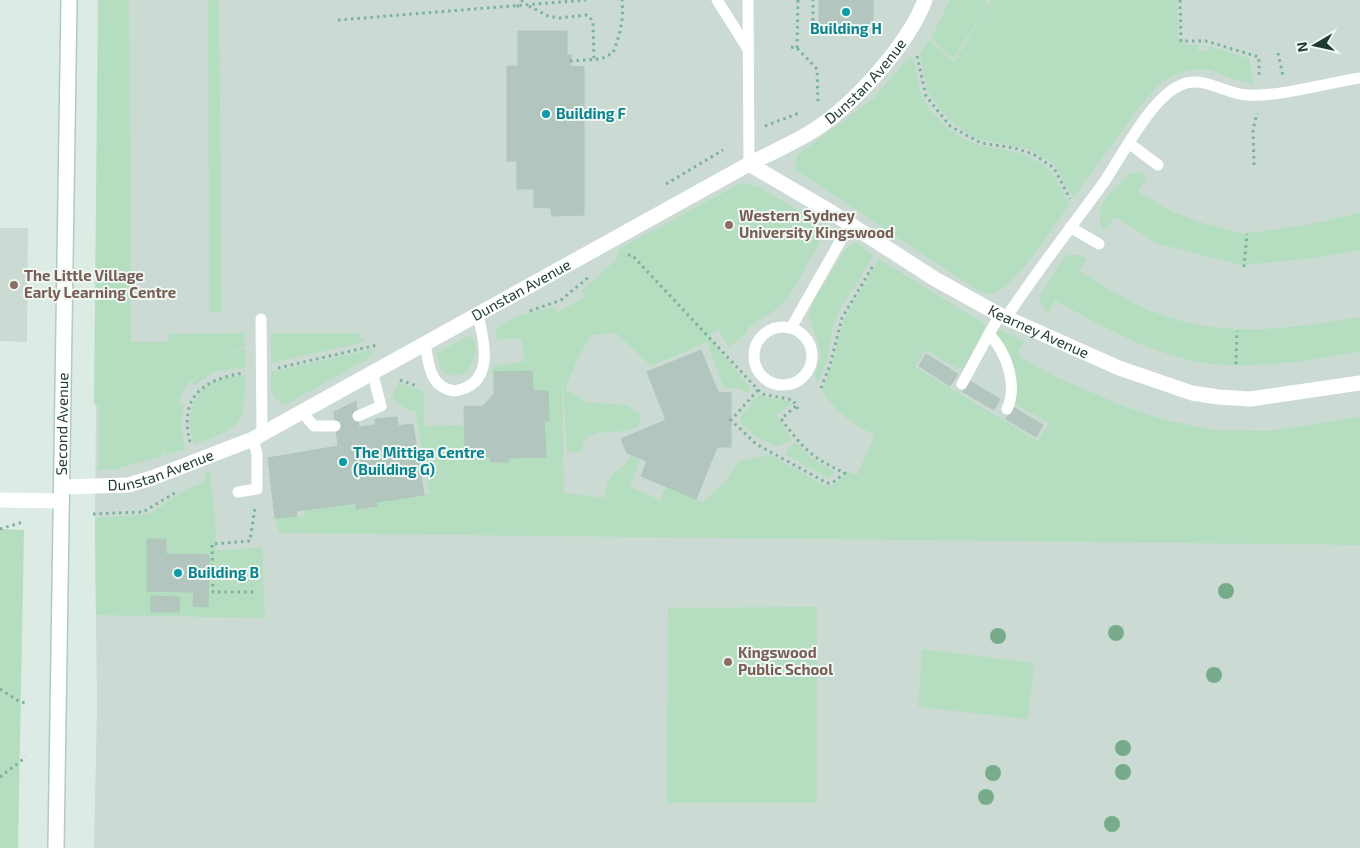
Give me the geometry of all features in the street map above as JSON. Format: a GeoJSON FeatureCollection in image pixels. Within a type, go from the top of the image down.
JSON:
{"type":"FeatureCollection","features":[{"type":"Feature","properties":{"kind":"street","name":"Second Avenue"},"geometry":{"type":"LineString","coordinates":[[56,848],[69,0]]}},
{"type":"Feature","properties":{"kind":"street","name":"Dunstan Avenue"},"geometry":{"type":"LineString","coordinates":[[0,500],[128,485],[152,478],[257,436],[302,412],[372,371],[478,315],[749,164],[812,132],[852,99],[902,44],[925,0]]}},
{"type":"Feature","properties":{"kind":"street","name":"Kearney Avenue"},"geometry":{"type":"LineString","coordinates":[[749,164],[850,224],[935,279],[1003,316],[1119,368],[1201,394],[1250,398],[1360,382]]}},
{"type":"Feature","properties":{"kind":"lane"},"geometry":{"type":"LineString","coordinates":[[717,0],[748,50]]}},
{"type":"Feature","properties":{"kind":"lane"},"geometry":{"type":"LineString","coordinates":[[748,0],[749,164]]}},
{"type":"Feature","properties":{"kind":"lane"},"geometry":{"type":"LineString","coordinates":[[961,384],[990,334],[1079,215],[1130,144],[1150,112],[1168,94],[1182,85],[1196,82],[1208,83],[1239,94],[1250,95],[1360,78]]}},
{"type":"Feature","properties":{"kind":"lane"},"geometry":{"type":"LineString","coordinates":[[1130,144],[1158,165]]}},
{"type":"Feature","properties":{"kind":"lane"},"geometry":{"type":"LineString","coordinates":[[791,328],[850,224]]}},
{"type":"Feature","properties":{"kind":"lane"},"geometry":{"type":"LineString","coordinates":[[1070,227],[1099,244]]}},
{"type":"Feature","properties":{"kind":"lane"},"geometry":{"type":"LineString","coordinates":[[424,344],[432,378],[437,384],[454,391],[468,387],[479,376],[485,360],[485,343],[478,315]]}},
{"type":"Feature","properties":{"kind":"lane"},"geometry":{"type":"LineString","coordinates":[[238,492],[257,489],[260,319]]}},
{"type":"Feature","properties":{"kind":"lane"},"geometry":{"type":"LineString","coordinates":[[780,327],[791,328],[801,332],[808,341],[812,351],[811,362],[807,372],[799,380],[789,384],[778,384],[768,380],[760,373],[755,363],[756,347],[761,337],[769,330],[780,327]]}},
{"type":"Feature","properties":{"kind":"lane"},"geometry":{"type":"LineString","coordinates":[[990,334],[1003,355],[1012,379],[1013,397],[1004,409]]}},
{"type":"Feature","properties":{"kind":"lane"},"geometry":{"type":"LineString","coordinates":[[358,416],[381,406],[372,371]]}},
{"type":"Feature","properties":{"kind":"lane"},"geometry":{"type":"LineString","coordinates":[[302,412],[314,426],[335,426]]}},
{"type":"Feature","properties":{"kind":"path"},"geometry":{"type":"LineString","coordinates":[[517,6],[523,0]]}},
{"type":"Feature","properties":{"kind":"path"},"geometry":{"type":"LineString","coordinates":[[338,20],[586,0]]}},
{"type":"Feature","properties":{"kind":"path"},"geometry":{"type":"LineString","coordinates":[[570,61],[594,60],[614,52],[622,21],[622,0]]}},
{"type":"Feature","properties":{"kind":"path"},"geometry":{"type":"LineString","coordinates":[[797,48],[798,0]]}},
{"type":"Feature","properties":{"kind":"path"},"geometry":{"type":"LineString","coordinates":[[812,27],[813,0]]}},
{"type":"Feature","properties":{"kind":"path"},"geometry":{"type":"LineString","coordinates":[[1180,0],[1182,41],[1206,41],[1259,57],[1258,86]]}},
{"type":"Feature","properties":{"kind":"path"},"geometry":{"type":"LineString","coordinates":[[529,5],[548,16],[559,18],[587,16],[593,21],[594,60]]}},
{"type":"Feature","properties":{"kind":"path"},"geometry":{"type":"LineString","coordinates":[[791,46],[797,48],[817,69],[818,102]]}},
{"type":"Feature","properties":{"kind":"path"},"geometry":{"type":"LineString","coordinates":[[917,56],[926,96],[950,126],[981,143],[1014,148],[1033,154],[1054,168],[1079,215]]}},
{"type":"Feature","properties":{"kind":"path"},"geometry":{"type":"LineString","coordinates":[[813,105],[825,97]]}},
{"type":"Feature","properties":{"kind":"path"},"geometry":{"type":"LineString","coordinates":[[1254,165],[1253,130],[1258,107]]}},
{"type":"Feature","properties":{"kind":"path"},"geometry":{"type":"LineString","coordinates":[[765,126],[802,111]]}},
{"type":"Feature","properties":{"kind":"path"},"geometry":{"type":"LineString","coordinates":[[1244,267],[1247,234]]}},
{"type":"Feature","properties":{"kind":"path"},"geometry":{"type":"LineString","coordinates":[[821,388],[830,365],[842,318],[885,246]]}},
{"type":"Feature","properties":{"kind":"path"},"geometry":{"type":"LineString","coordinates":[[623,255],[632,255],[762,394],[793,400],[797,407],[781,419],[804,449],[821,462],[845,473],[828,483],[756,444],[731,420],[758,390]]}},
{"type":"Feature","properties":{"kind":"path"},"geometry":{"type":"LineString","coordinates":[[1236,364],[1237,331]]}},
{"type":"Feature","properties":{"kind":"path"},"geometry":{"type":"LineString","coordinates":[[275,368],[379,345]]}},
{"type":"Feature","properties":{"kind":"path"},"geometry":{"type":"LineString","coordinates":[[191,448],[187,416],[190,402],[196,393],[218,379],[246,372]]}},
{"type":"Feature","properties":{"kind":"path"},"geometry":{"type":"LineString","coordinates":[[381,406],[398,380],[425,389]]}},
{"type":"Feature","properties":{"kind":"path"},"geometry":{"type":"LineString","coordinates":[[93,514],[143,512],[163,502],[181,489]]}},
{"type":"Feature","properties":{"kind":"path"},"geometry":{"type":"LineString","coordinates":[[253,592],[213,592],[212,544],[250,541],[257,489]]}},
{"type":"Feature","properties":{"kind":"path"},"geometry":{"type":"LineString","coordinates":[[0,529],[23,522],[28,517]]}},
{"type":"Feature","properties":{"kind":"path"},"geometry":{"type":"LineString","coordinates":[[0,689],[20,702],[27,702]]}},
{"type":"Feature","properties":{"kind":"path"},"geometry":{"type":"LineString","coordinates":[[0,777],[26,757]]}},
{"type":"Feature","properties":{"kind":"shaded area","name":"Western Sydney University Kingswood"},"geometry":{"type":"Polygon","coordinates":[[[99,0],[1360,0],[1360,848],[94,848],[97,707],[95,530],[99,0]]]}},
{"type":"Feature","properties":{"kind":"shaded area","name":"The Little Village Early Learning Centre"},"geometry":{"type":"Polygon","coordinates":[[[0,228],[28,228],[27,342],[0,341],[0,228]]]}},
{"type":"Feature","properties":{"kind":"green space"},"geometry":{"type":"Polygon","coordinates":[[[98,0],[129,0],[131,342],[168,342],[169,334],[244,333],[245,346],[212,365],[245,348],[246,367],[214,372],[194,385],[192,382],[202,371],[186,386],[178,402],[184,404],[181,420],[184,449],[163,456],[168,437],[161,456],[117,469],[98,470],[99,405],[94,404],[98,0]]]}},
{"type":"Feature","properties":{"kind":"green space"},"geometry":{"type":"Polygon","coordinates":[[[208,0],[219,0],[222,312],[209,312],[208,0]]]}},
{"type":"Feature","properties":{"kind":"green space"},"geometry":{"type":"Polygon","coordinates":[[[950,0],[987,0],[985,9],[953,59],[931,38],[950,0]]]}},
{"type":"Feature","properties":{"kind":"green space"},"geometry":{"type":"Polygon","coordinates":[[[991,0],[1177,0],[1178,40],[1187,45],[1198,45],[1198,51],[1207,51],[1208,46],[1249,58],[1254,84],[1230,78],[1210,70],[1188,70],[1163,80],[1141,105],[1073,198],[1054,164],[1028,149],[974,138],[949,120],[927,91],[920,54],[929,40],[954,62],[991,0]]]}},
{"type":"Feature","properties":{"kind":"green space"},"geometry":{"type":"Polygon","coordinates":[[[910,56],[914,59],[921,93],[925,102],[946,127],[974,143],[1018,153],[1041,163],[1055,176],[1069,205],[1032,257],[1009,283],[998,291],[987,294],[974,288],[795,169],[797,155],[873,99],[910,56]]]}},
{"type":"Feature","properties":{"kind":"green space"},"geometry":{"type":"Polygon","coordinates":[[[1141,172],[1147,179],[1138,191],[1170,211],[1206,224],[1243,234],[1306,225],[1360,213],[1360,250],[1306,259],[1241,265],[1156,243],[1117,218],[1114,218],[1107,228],[1103,229],[1100,224],[1100,213],[1104,200],[1129,174],[1141,172]]]}},
{"type":"Feature","properties":{"kind":"green space"},"geometry":{"type":"Polygon","coordinates":[[[741,183],[759,187],[828,228],[789,296],[777,309],[750,326],[745,335],[729,347],[718,329],[708,336],[751,389],[747,393],[737,388],[724,388],[707,342],[651,366],[616,333],[592,335],[577,359],[565,389],[586,402],[626,405],[641,414],[638,427],[624,431],[593,434],[583,442],[582,451],[567,452],[562,369],[564,493],[605,498],[606,489],[611,478],[632,455],[640,459],[630,487],[660,500],[666,486],[703,502],[724,483],[739,461],[770,455],[826,486],[833,485],[848,472],[857,475],[875,435],[858,426],[837,410],[821,388],[826,382],[845,317],[879,259],[986,325],[965,368],[958,369],[926,350],[915,367],[1038,441],[1049,423],[1015,404],[1017,389],[1014,372],[994,331],[995,327],[1024,341],[1018,353],[1019,356],[1054,376],[1125,407],[1161,419],[1214,430],[1268,431],[1360,417],[1360,545],[279,533],[275,518],[297,516],[300,519],[305,515],[304,510],[356,503],[357,509],[376,507],[376,502],[430,494],[415,411],[409,411],[391,398],[399,382],[424,392],[424,426],[463,425],[465,457],[490,457],[491,462],[507,462],[508,458],[545,457],[544,421],[549,421],[548,391],[533,391],[532,371],[491,373],[493,366],[524,361],[522,338],[497,340],[495,329],[520,315],[556,307],[557,313],[584,297],[581,291],[615,261],[619,249],[741,183]]]}},
{"type":"Feature","properties":{"kind":"green space"},"geometry":{"type":"Polygon","coordinates":[[[856,242],[873,255],[843,304],[833,325],[827,361],[818,382],[815,375],[821,354],[809,315],[812,303],[845,250],[856,242]]]}},
{"type":"Feature","properties":{"kind":"green space"},"geometry":{"type":"Polygon","coordinates":[[[1066,255],[1080,255],[1087,259],[1079,271],[1134,303],[1153,312],[1205,326],[1230,329],[1281,328],[1360,317],[1360,351],[1293,362],[1259,365],[1224,365],[1202,363],[1158,351],[1094,322],[1055,300],[1048,314],[1044,310],[1039,297],[1066,255]]]}},
{"type":"Feature","properties":{"kind":"green space"},"geometry":{"type":"Polygon","coordinates":[[[271,333],[357,333],[365,342],[271,363],[271,333]]]}},
{"type":"Feature","properties":{"kind":"green space"},"geometry":{"type":"Polygon","coordinates":[[[468,336],[472,337],[476,344],[472,363],[469,368],[459,375],[446,374],[441,369],[436,354],[468,336]]]}},
{"type":"Feature","properties":{"kind":"green space"},"geometry":{"type":"Polygon","coordinates":[[[371,350],[373,352],[369,358],[285,405],[276,399],[272,392],[271,372],[371,350]]]}},
{"type":"Feature","properties":{"kind":"green space"},"geometry":{"type":"Polygon","coordinates":[[[245,375],[244,404],[238,421],[223,433],[195,444],[191,434],[190,415],[197,397],[211,383],[224,378],[245,375]]]}},
{"type":"Feature","properties":{"kind":"green space"},"geometry":{"type":"Polygon","coordinates":[[[759,395],[791,402],[791,404],[776,415],[792,440],[778,447],[755,436],[741,423],[741,416],[759,395]]]}},
{"type":"Feature","properties":{"kind":"green space"},"geometry":{"type":"Polygon","coordinates":[[[795,442],[809,456],[834,472],[828,478],[784,454],[795,442]]]}},
{"type":"Feature","properties":{"kind":"green space"},"geometry":{"type":"Polygon","coordinates":[[[210,471],[216,530],[216,551],[262,547],[265,618],[96,615],[95,518],[149,514],[188,488],[203,483],[206,472],[210,471]],[[148,539],[147,591],[194,592],[193,606],[208,607],[209,555],[166,554],[148,539]],[[151,597],[151,612],[179,612],[179,597],[151,597]]]}},
{"type":"Feature","properties":{"kind":"green space"},"geometry":{"type":"Polygon","coordinates":[[[0,529],[24,530],[18,848],[0,848],[0,529]]]}},
{"type":"Feature","properties":{"kind":"green space"},"geometry":{"type":"Polygon","coordinates":[[[817,607],[817,803],[667,803],[668,608],[817,607]]]}},
{"type":"Feature","properties":{"kind":"green space"},"geometry":{"type":"Polygon","coordinates":[[[922,649],[1034,663],[1028,719],[918,707],[922,649]]]}},
{"type":"Feature","properties":{"kind":"building","name":"Building H"},"geometry":{"type":"Polygon","coordinates":[[[819,0],[873,0],[873,24],[819,24],[819,0]]]}},
{"type":"Feature","properties":{"kind":"building","name":"Building F"},"geometry":{"type":"Polygon","coordinates":[[[518,31],[567,31],[567,55],[571,55],[570,66],[584,67],[584,215],[552,216],[551,208],[534,207],[534,189],[517,189],[517,161],[507,161],[507,66],[518,66],[518,31]]]}},
{"type":"Feature","properties":{"kind":"building"},"geometry":{"type":"Polygon","coordinates":[[[701,350],[718,392],[731,393],[731,447],[717,447],[696,499],[641,476],[647,461],[627,453],[621,439],[666,420],[647,372],[701,350]]]}},
{"type":"Feature","properties":{"kind":"building"},"geometry":{"type":"Polygon","coordinates":[[[926,354],[958,374],[950,386],[919,366],[926,354]]]}},
{"type":"Feature","properties":{"kind":"building"},"geometry":{"type":"Polygon","coordinates":[[[532,371],[533,391],[548,391],[549,421],[544,421],[546,457],[508,458],[508,462],[491,462],[490,457],[465,457],[464,406],[482,407],[494,394],[494,372],[532,371]]]}},
{"type":"Feature","properties":{"kind":"building"},"geometry":{"type":"Polygon","coordinates":[[[970,381],[1000,399],[994,410],[963,392],[970,381]]]}},
{"type":"Feature","properties":{"kind":"building","name":"The Mittiga Centre (Building G)"},"geometry":{"type":"Polygon","coordinates":[[[356,401],[359,427],[375,425],[375,419],[397,417],[398,426],[413,424],[424,495],[376,502],[377,506],[356,509],[356,503],[296,511],[297,516],[275,518],[268,458],[338,446],[334,412],[356,401]]]}},
{"type":"Feature","properties":{"kind":"building"},"geometry":{"type":"Polygon","coordinates":[[[1013,407],[1043,425],[1036,437],[1006,419],[1013,407]]]}},
{"type":"Feature","properties":{"kind":"building","name":"Building B"},"geometry":{"type":"Polygon","coordinates":[[[147,539],[166,539],[166,554],[209,555],[208,607],[193,606],[194,592],[147,591],[147,539]]]}},
{"type":"Feature","properties":{"kind":"building","name":"Building B"},"geometry":{"type":"Polygon","coordinates":[[[151,596],[180,597],[179,612],[151,612],[151,596]]]}},
{"type":"Feature","properties":{"kind":"place","name":"Building H"},"geometry":{"type":"Point","coordinates":[846,12]}},
{"type":"Feature","properties":{"kind":"place","name":"Building F"},"geometry":{"type":"Point","coordinates":[546,114]}},
{"type":"Feature","properties":{"kind":"place","name":"Western Sydney University Kingswood"},"geometry":{"type":"Point","coordinates":[729,225]}},
{"type":"Feature","properties":{"kind":"place","name":"The Little Village Early Learning Centre"},"geometry":{"type":"Point","coordinates":[14,285]}},
{"type":"Feature","properties":{"kind":"place","name":"The Mittiga Centre (Building G)"},"geometry":{"type":"Point","coordinates":[343,462]}},
{"type":"Feature","properties":{"kind":"place","name":"Building B"},"geometry":{"type":"Point","coordinates":[178,573]}},
{"type":"Feature","properties":{"kind":"place","name":"Kingswood Public School"},"geometry":{"type":"Point","coordinates":[728,662]}}]}
